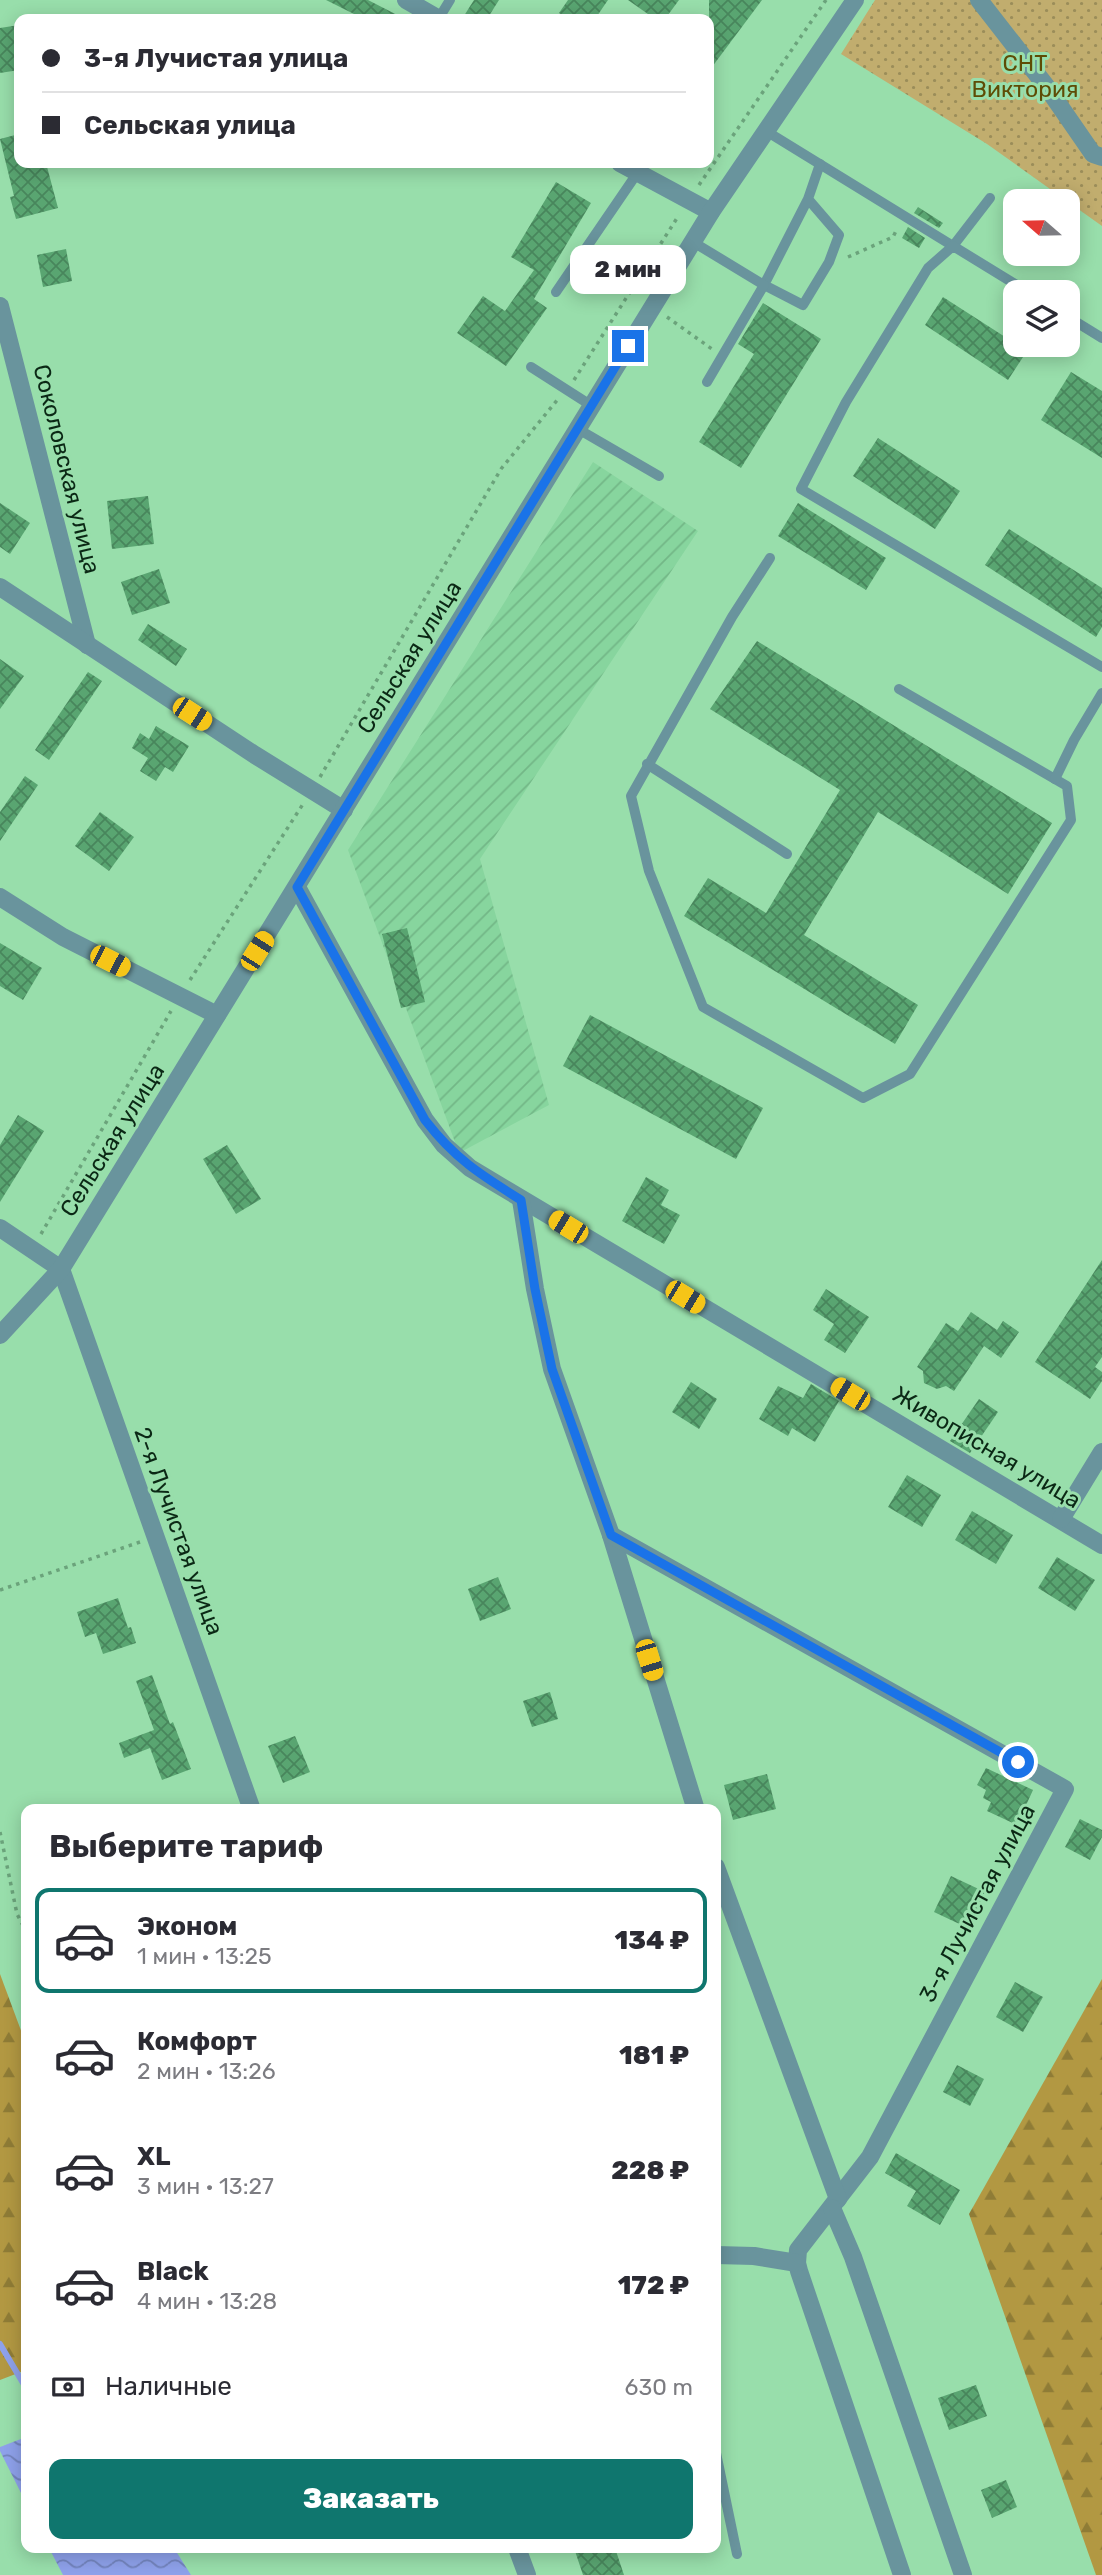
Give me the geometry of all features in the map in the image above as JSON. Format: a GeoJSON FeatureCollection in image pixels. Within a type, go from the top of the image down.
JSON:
{"type":"FeatureCollection","features":[{"type":"Feature","properties":{"kind":"street"},"geometry":{"type":"LineString","coordinates":[[406,0],[430,14]]}},
{"type":"Feature","properties":{"kind":"street","name":"Сельская улица"},"geometry":{"type":"LineString","coordinates":[[0,1335],[61,1269],[711,212],[855,0]]}},
{"type":"Feature","properties":{"kind":"street"},"geometry":{"type":"LineString","coordinates":[[979,0],[1046,86],[1093,154],[1102,158]]}},
{"type":"Feature","properties":{"kind":"street"},"geometry":{"type":"LineString","coordinates":[[630,168],[711,212]]}},
{"type":"Feature","properties":{"kind":"street","name":"Соколовская улица"},"geometry":{"type":"LineString","coordinates":[[0,306],[88,645]]}},
{"type":"Feature","properties":{"kind":"street"},"geometry":{"type":"LineString","coordinates":[[0,587],[344,810]]}},
{"type":"Feature","properties":{"kind":"street","name":"Живописная улица"},"geometry":{"type":"LineString","coordinates":[[297,887],[425,1120],[444,1145],[470,1168],[1102,1545]]}},
{"type":"Feature","properties":{"kind":"street"},"geometry":{"type":"LineString","coordinates":[[0,897],[63,937],[217,1016]]}},
{"type":"Feature","properties":{"kind":"street"},"geometry":{"type":"LineString","coordinates":[[521,1200],[535,1289],[552,1369],[611,1535],[694,1804]]}},
{"type":"Feature","properties":{"kind":"street"},"geometry":{"type":"LineString","coordinates":[[0,1228],[61,1269]]}},
{"type":"Feature","properties":{"kind":"street","name":"2-я Лучистая улица"},"geometry":{"type":"LineString","coordinates":[[61,1269],[250,1804]]}},
{"type":"Feature","properties":{"kind":"street"},"geometry":{"type":"LineString","coordinates":[[1061,1519],[1102,1452]]}},
{"type":"Feature","properties":{"kind":"street","name":"3-я Лучистая улица"},"geometry":{"type":"LineString","coordinates":[[611,1535],[1065,1789],[870,2157],[798,2250],[797,2263]]}},
{"type":"Feature","properties":{"kind":"street"},"geometry":{"type":"LineString","coordinates":[[721,1881],[963,2575]]}},
{"type":"Feature","properties":{"kind":"street"},"geometry":{"type":"LineString","coordinates":[[721,2255],[754,2256],[797,2263],[902,2575]]}},
{"type":"Feature","properties":{"kind":"street"},"geometry":{"type":"LineString","coordinates":[[519,2553],[527,2575]]}},
{"type":"Feature","properties":{"kind":"lane"},"geometry":{"type":"LineString","coordinates":[[766,131],[1008,280]]}},
{"type":"Feature","properties":{"kind":"lane"},"geometry":{"type":"LineString","coordinates":[[707,382],[764,285],[808,199],[820,164]]}},
{"type":"Feature","properties":{"kind":"lane"},"geometry":{"type":"LineString","coordinates":[[556,292],[638,172]]}},
{"type":"Feature","properties":{"kind":"lane"},"geometry":{"type":"LineString","coordinates":[[990,198],[953,246],[928,268],[846,402],[802,489],[1102,667]]}},
{"type":"Feature","properties":{"kind":"lane"},"geometry":{"type":"LineString","coordinates":[[693,242],[803,305],[829,262],[839,236],[808,199]]}},
{"type":"Feature","properties":{"kind":"lane"},"geometry":{"type":"LineString","coordinates":[[1080,324],[1102,338]]}},
{"type":"Feature","properties":{"kind":"lane"},"geometry":{"type":"LineString","coordinates":[[531,367],[592,406]]}},
{"type":"Feature","properties":{"kind":"lane"},"geometry":{"type":"LineString","coordinates":[[578,429],[659,476]]}},
{"type":"Feature","properties":{"kind":"lane"},"geometry":{"type":"LineString","coordinates":[[770,558],[732,617],[631,796],[649,871],[703,1007],[863,1098],[910,1074],[1070,820],[1067,786],[899,689]]}},
{"type":"Feature","properties":{"kind":"lane"},"geometry":{"type":"LineString","coordinates":[[1055,779],[1102,693]]}},
{"type":"Feature","properties":{"kind":"lane"},"geometry":{"type":"LineString","coordinates":[[647,764],[788,854]]}},
{"type":"Feature","properties":{"kind":"lane"},"geometry":{"type":"LineString","coordinates":[[721,2477],[737,2554]]}},
{"type":"Feature","properties":{"kind":"path"},"geometry":{"type":"LineString","coordinates":[[714,164],[826,0]]}},
{"type":"Feature","properties":{"kind":"path"},"geometry":{"type":"LineString","coordinates":[[32,1249],[180,997],[312,791],[501,469],[582,370],[711,168]]}},
{"type":"Feature","properties":{"kind":"path"},"geometry":{"type":"LineString","coordinates":[[829,262],[856,254],[893,237],[904,215]]}},
{"type":"Feature","properties":{"kind":"path"},"geometry":{"type":"LineString","coordinates":[[585,249],[636,283]]}},
{"type":"Feature","properties":{"kind":"path"},"geometry":{"type":"LineString","coordinates":[[653,306],[722,356]]}},
{"type":"Feature","properties":{"kind":"path"},"geometry":{"type":"LineString","coordinates":[[0,1590],[155,1537]]}},
{"type":"Feature","properties":{"kind":"path"},"geometry":{"type":"LineString","coordinates":[[0,1832],[17,1914],[21,1922]]}},
{"type":"Feature","properties":{"kind":"shaded area"},"geometry":{"type":"Polygon","coordinates":[[[593,462],[698,531],[480,859],[549,1105],[459,1153],[348,850],[593,462]]]}},
{"type":"Feature","properties":{"kind":"green space","name":"СНТ Виктория"},"geometry":{"type":"Polygon","coordinates":[[[875,0],[1102,0],[1102,226],[1080,210],[1080,189],[1050,189],[987,144],[841,54],[875,0]]]}},
{"type":"Feature","properties":{"kind":"green space"},"geometry":{"type":"Polygon","coordinates":[[[0,1974],[21,2031],[21,2372],[0,2380],[0,1974]]]}},
{"type":"Feature","properties":{"kind":"green space"},"geometry":{"type":"Polygon","coordinates":[[[1102,1979],[1102,2575],[1096,2575],[969,2214],[1102,1979]]]}},
{"type":"Feature","properties":{"kind":"water"},"geometry":{"type":"Polygon","coordinates":[[[21,2439],[21,2493],[0,2451],[0,2447],[21,2439]]]}},
{"type":"Feature","properties":{"kind":"water"},"geometry":{"type":"Polygon","coordinates":[[[52,2553],[177,2553],[191,2575],[63,2575],[52,2553]]]}},
{"type":"Feature","properties":{"kind":"building"},"geometry":{"type":"Polygon","coordinates":[[[326,0],[368,0],[395,14],[354,14],[326,0]]]}},
{"type":"Feature","properties":{"kind":"building"},"geometry":{"type":"Polygon","coordinates":[[[474,0],[499,0],[490,14],[465,14],[474,0]]]}},
{"type":"Feature","properties":{"kind":"building"},"geometry":{"type":"Polygon","coordinates":[[[568,0],[608,0],[598,14],[559,13],[568,0]]]}},
{"type":"Feature","properties":{"kind":"building"},"geometry":{"type":"Polygon","coordinates":[[[628,0],[679,0],[669,14],[648,14],[628,0]]]}},
{"type":"Feature","properties":{"kind":"building"},"geometry":{"type":"Polygon","coordinates":[[[709,0],[762,0],[714,64],[714,14],[709,14],[709,0]]]}},
{"type":"Feature","properties":{"kind":"building"},"geometry":{"type":"Polygon","coordinates":[[[14,26],[14,71],[0,73],[0,28],[14,26]]]}},
{"type":"Feature","properties":{"kind":"building"},"geometry":{"type":"Polygon","coordinates":[[[14,135],[14,168],[47,168],[58,208],[16,219],[10,197],[14,196],[0,139],[14,135]]]}},
{"type":"Feature","properties":{"kind":"building"},"geometry":{"type":"Polygon","coordinates":[[[556,182],[591,203],[534,299],[547,308],[506,366],[457,333],[483,296],[505,311],[534,270],[511,257],[556,182]]]}},
{"type":"Feature","properties":{"kind":"building"},"geometry":{"type":"Polygon","coordinates":[[[918,207],[943,223],[939,228],[914,213],[918,207]]]}},
{"type":"Feature","properties":{"kind":"building"},"geometry":{"type":"Polygon","coordinates":[[[908,227],[925,238],[919,248],[902,238],[908,227]]]}},
{"type":"Feature","properties":{"kind":"building"},"geometry":{"type":"Polygon","coordinates":[[[66,249],[72,281],[43,287],[37,255],[66,249]]]}},
{"type":"Feature","properties":{"kind":"building"},"geometry":{"type":"Polygon","coordinates":[[[943,297],[1003,336],[1003,357],[1023,357],[1008,380],[925,325],[943,297]]]}},
{"type":"Feature","properties":{"kind":"building"},"geometry":{"type":"Polygon","coordinates":[[[763,303],[821,339],[741,468],[699,442],[754,354],[738,344],[763,303]]]}},
{"type":"Feature","properties":{"kind":"building"},"geometry":{"type":"Polygon","coordinates":[[[1071,372],[1102,391],[1102,458],[1041,420],[1071,372]]]}},
{"type":"Feature","properties":{"kind":"building"},"geometry":{"type":"Polygon","coordinates":[[[878,438],[960,491],[935,529],[853,476],[878,438]]]}},
{"type":"Feature","properties":{"kind":"building"},"geometry":{"type":"Polygon","coordinates":[[[148,496],[154,544],[112,549],[107,501],[148,496]]]}},
{"type":"Feature","properties":{"kind":"building"},"geometry":{"type":"Polygon","coordinates":[[[0,503],[30,523],[10,554],[0,547],[0,503]]]}},
{"type":"Feature","properties":{"kind":"building"},"geometry":{"type":"Polygon","coordinates":[[[798,503],[886,558],[866,590],[778,536],[798,503]]]}},
{"type":"Feature","properties":{"kind":"building"},"geometry":{"type":"Polygon","coordinates":[[[1009,529],[1102,588],[1102,627],[1096,637],[985,565],[1009,529]]]}},
{"type":"Feature","properties":{"kind":"building"},"geometry":{"type":"Polygon","coordinates":[[[159,569],[170,603],[132,615],[121,582],[159,569]]]}},
{"type":"Feature","properties":{"kind":"building"},"geometry":{"type":"Polygon","coordinates":[[[148,624],[187,649],[176,666],[138,640],[148,624]]]}},
{"type":"Feature","properties":{"kind":"building"},"geometry":{"type":"Polygon","coordinates":[[[757,641],[1052,823],[1008,894],[878,812],[804,935],[918,1005],[895,1044],[684,916],[708,878],[766,913],[840,790],[710,709],[757,641]]]}},
{"type":"Feature","properties":{"kind":"building"},"geometry":{"type":"Polygon","coordinates":[[[0,659],[24,676],[0,709],[0,659]]]}},
{"type":"Feature","properties":{"kind":"building"},"geometry":{"type":"Polygon","coordinates":[[[88,672],[102,681],[49,760],[35,750],[88,672]]]}},
{"type":"Feature","properties":{"kind":"building"},"geometry":{"type":"Polygon","coordinates":[[[156,726],[189,746],[173,772],[165,767],[156,781],[140,771],[148,758],[132,748],[140,733],[149,739],[156,726]]]}},
{"type":"Feature","properties":{"kind":"building"},"geometry":{"type":"Polygon","coordinates":[[[25,776],[38,785],[0,841],[0,812],[25,776]]]}},
{"type":"Feature","properties":{"kind":"building"},"geometry":{"type":"Polygon","coordinates":[[[100,812],[134,837],[109,871],[75,846],[100,812]]]}},
{"type":"Feature","properties":{"kind":"building"},"geometry":{"type":"Polygon","coordinates":[[[407,928],[425,1002],[401,1008],[382,934],[407,928]]]}},
{"type":"Feature","properties":{"kind":"building"},"geometry":{"type":"Polygon","coordinates":[[[0,943],[42,968],[23,1000],[0,986],[0,943]]]}},
{"type":"Feature","properties":{"kind":"building"},"geometry":{"type":"Polygon","coordinates":[[[590,1015],[763,1108],[736,1159],[563,1066],[590,1015]]]}},
{"type":"Feature","properties":{"kind":"building"},"geometry":{"type":"Polygon","coordinates":[[[18,1115],[44,1131],[0,1202],[0,1145],[18,1115]]]}},
{"type":"Feature","properties":{"kind":"building"},"geometry":{"type":"Polygon","coordinates":[[[227,1145],[261,1199],[236,1214],[203,1159],[227,1145]]]}},
{"type":"Feature","properties":{"kind":"building"},"geometry":{"type":"Polygon","coordinates":[[[646,1177],[669,1190],[661,1205],[680,1215],[664,1244],[622,1221],[646,1177]]]}},
{"type":"Feature","properties":{"kind":"building"},"geometry":{"type":"Polygon","coordinates":[[[1102,1260],[1102,1357],[1095,1367],[1102,1372],[1102,1381],[1090,1399],[1035,1362],[1102,1260]]]}},
{"type":"Feature","properties":{"kind":"building"},"geometry":{"type":"Polygon","coordinates":[[[826,1289],[869,1317],[845,1353],[824,1340],[834,1324],[813,1310],[826,1289]]]}},
{"type":"Feature","properties":{"kind":"building"},"geometry":{"type":"Polygon","coordinates":[[[971,1312],[997,1330],[1003,1321],[1019,1332],[1001,1358],[984,1346],[954,1391],[946,1386],[937,1389],[924,1383],[923,1371],[917,1367],[946,1323],[958,1331],[971,1312]]]}},
{"type":"Feature","properties":{"kind":"building"},"geometry":{"type":"Polygon","coordinates":[[[691,1382],[717,1399],[699,1429],[672,1412],[691,1382]]]}},
{"type":"Feature","properties":{"kind":"building"},"geometry":{"type":"Polygon","coordinates":[[[811,1384],[839,1401],[815,1442],[792,1428],[788,1436],[759,1419],[778,1386],[803,1398],[811,1384]]]}},
{"type":"Feature","properties":{"kind":"building"},"geometry":{"type":"Polygon","coordinates":[[[979,1399],[998,1412],[970,1453],[950,1441],[979,1399]]]}},
{"type":"Feature","properties":{"kind":"building"},"geometry":{"type":"Polygon","coordinates":[[[907,1475],[941,1495],[922,1527],[888,1507],[907,1475]]]}},
{"type":"Feature","properties":{"kind":"building"},"geometry":{"type":"Polygon","coordinates":[[[972,1511],[1013,1535],[996,1564],[955,1540],[972,1511]]]}},
{"type":"Feature","properties":{"kind":"building"},"geometry":{"type":"Polygon","coordinates":[[[1057,1557],[1095,1580],[1075,1611],[1038,1588],[1057,1557]]]}},
{"type":"Feature","properties":{"kind":"building"},"geometry":{"type":"Polygon","coordinates":[[[498,1577],[511,1609],[480,1621],[468,1589],[498,1577]]]}},
{"type":"Feature","properties":{"kind":"building"},"geometry":{"type":"Polygon","coordinates":[[[118,1598],[136,1643],[103,1654],[96,1633],[85,1637],[77,1612],[118,1598]]]}},
{"type":"Feature","properties":{"kind":"building"},"geometry":{"type":"Polygon","coordinates":[[[152,1675],[170,1724],[173,1722],[191,1769],[162,1780],[150,1748],[124,1758],[119,1743],[154,1730],[136,1681],[152,1675]]]}},
{"type":"Feature","properties":{"kind":"building"},"geometry":{"type":"Polygon","coordinates":[[[550,1692],[558,1719],[532,1727],[523,1701],[550,1692]]]}},
{"type":"Feature","properties":{"kind":"building"},"geometry":{"type":"Polygon","coordinates":[[[295,1736],[310,1772],[283,1783],[268,1746],[295,1736]]]}},
{"type":"Feature","properties":{"kind":"building"},"geometry":{"type":"Polygon","coordinates":[[[986,1768],[1033,1790],[1017,1825],[987,1811],[991,1802],[983,1798],[986,1790],[977,1785],[986,1768]]]}},
{"type":"Feature","properties":{"kind":"building"},"geometry":{"type":"Polygon","coordinates":[[[767,1774],[776,1809],[733,1820],[724,1785],[767,1774]]]}},
{"type":"Feature","properties":{"kind":"building"},"geometry":{"type":"Polygon","coordinates":[[[1080,1819],[1102,1830],[1102,1837],[1090,1860],[1065,1847],[1080,1819]]]}},
{"type":"Feature","properties":{"kind":"building"},"geometry":{"type":"Polygon","coordinates":[[[951,1876],[985,1892],[968,1928],[934,1912],[951,1876]]]}},
{"type":"Feature","properties":{"kind":"building"},"geometry":{"type":"Polygon","coordinates":[[[1015,1982],[1043,1997],[1023,2032],[996,2017],[1015,1982]]]}},
{"type":"Feature","properties":{"kind":"building"},"geometry":{"type":"Polygon","coordinates":[[[957,2065],[984,2079],[970,2106],[943,2092],[957,2065]]]}},
{"type":"Feature","properties":{"kind":"building"},"geometry":{"type":"Polygon","coordinates":[[[896,2153],[960,2190],[940,2225],[907,2206],[916,2191],[885,2173],[896,2153]]]}},
{"type":"Feature","properties":{"kind":"building"},"geometry":{"type":"Polygon","coordinates":[[[976,2385],[987,2416],[949,2430],[938,2398],[976,2385]]]}},
{"type":"Feature","properties":{"kind":"building"},"geometry":{"type":"Polygon","coordinates":[[[1006,2480],[1017,2507],[992,2518],[981,2490],[1006,2480]]]}},
{"type":"Feature","properties":{"kind":"building"},"geometry":{"type":"Polygon","coordinates":[[[576,2553],[617,2553],[624,2575],[583,2575],[576,2553]]]}},
{"type":"Feature","properties":{"kind":"waterway"},"geometry":{"type":"LineString","coordinates":[[0,2344],[21,2380]]}},
{"type":"Feature","properties":{"kind":"route"},"geometry":{"type":"LineString","coordinates":[[628,346],[297,887],[425,1120],[444,1145],[470,1168],[521,1200],[535,1289],[552,1369],[611,1535],[1018,1762]]}}]}
